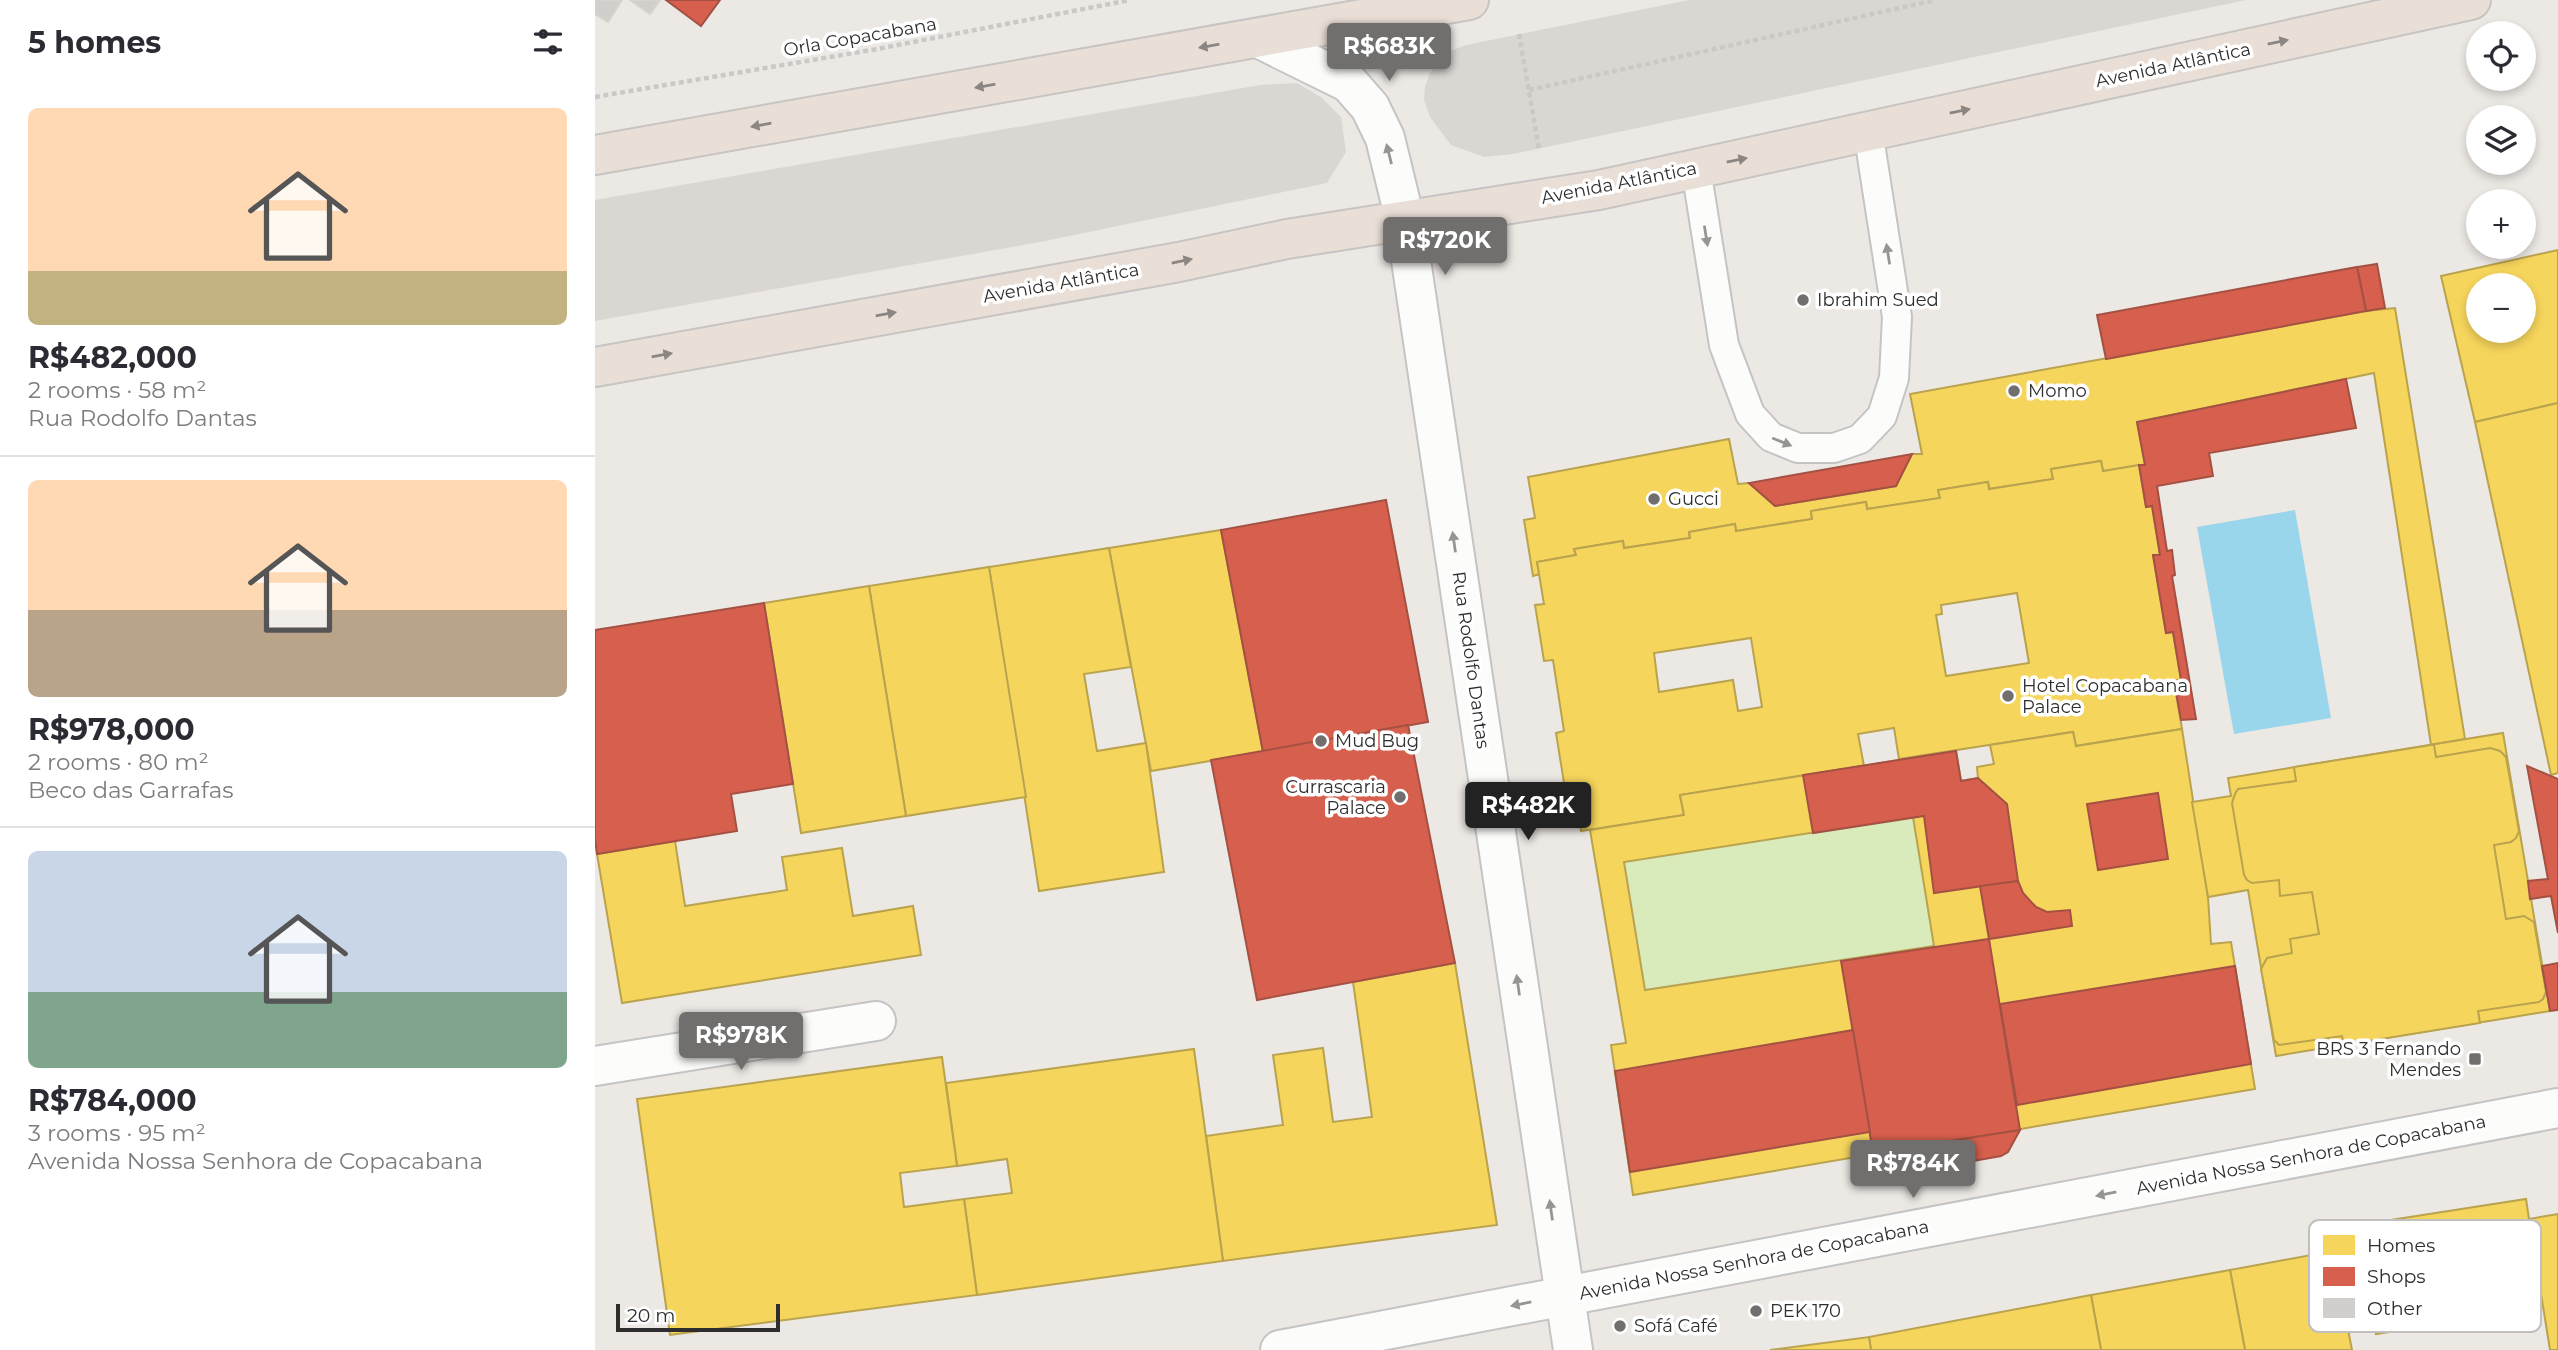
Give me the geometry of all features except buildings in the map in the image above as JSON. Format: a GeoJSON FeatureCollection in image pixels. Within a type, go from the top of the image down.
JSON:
{"type":"FeatureCollection","features":[{"type":"Feature","properties":{"kind":"highway"},"geometry":{"type":"LineString","coordinates":[[595,155],[1469,0]]}},
{"type":"Feature","properties":{"kind":"highway","name":"Avenida Atlântica"},"geometry":{"type":"LineString","coordinates":[[595,367],[1287,239],[1599,190],[2471,0]]}},
{"type":"Feature","properties":{"kind":"street","name":"Rua Rodolfo Dantas"},"geometry":{"type":"LineString","coordinates":[[1258,38],[1349,83],[1370,107],[1385,138],[1405,220],[1573,1350]]}},
{"type":"Feature","properties":{"kind":"street"},"geometry":{"type":"LineString","coordinates":[[595,1066],[876,1021]]}},
{"type":"Feature","properties":{"kind":"street","name":"Avenida Nossa Senhora de Copacabana"},"geometry":{"type":"LineString","coordinates":[[1280,1350],[2558,1108]]}},
{"type":"Feature","properties":{"kind":"lane"},"geometry":{"type":"LineString","coordinates":[[1696,169],[1724,345],[1750,414],[1771,437],[1798,448],[1834,448],[1860,439],[1882,416],[1894,378],[1897,317],[1868,131]]}},
{"type":"Feature","properties":{"kind":"path","name":"Orla Copacabana"},"geometry":{"type":"LineString","coordinates":[[595,97],[877,49],[1130,0]]}},
{"type":"Feature","properties":{"kind":"path"},"geometry":{"type":"LineString","coordinates":[[1529,90],[1936,0]]}},
{"type":"Feature","properties":{"kind":"path"},"geometry":{"type":"LineString","coordinates":[[1519,34],[1539,149]]}},
{"type":"Feature","properties":{"kind":"green space"},"geometry":{"type":"Polygon","coordinates":[[[1913,817],[1934,946],[1645,990],[1624,862],[1913,817]]]}},
{"type":"Feature","properties":{"kind":"shaded area"},"geometry":{"type":"Polygon","coordinates":[[[1689,0],[2246,0],[1513,154],[1484,157],[1451,145],[1430,117],[1424,100],[1425,87],[1430,73],[1451,51],[1466,45],[1689,0]]]}},
{"type":"Feature","properties":{"kind":"shaded area"},"geometry":{"type":"Polygon","coordinates":[[[1297,83],[1321,97],[1341,117],[1346,152],[1327,183],[1040,242],[595,321],[595,200],[1260,85],[1297,83]]]}},
{"type":"Feature","properties":{"kind":"water"},"geometry":{"type":"Polygon","coordinates":[[[2295,510],[2331,718],[2234,734],[2197,527],[2295,510]]]}},
{"type":"Feature","properties":{"kind":"place","name":"Ibrahim Sued"},"geometry":{"type":"Point","coordinates":[1803,300]}},
{"type":"Feature","properties":{"kind":"place","name":"Momo"},"geometry":{"type":"Point","coordinates":[2014,391]}},
{"type":"Feature","properties":{"kind":"place","name":"Gucci"},"geometry":{"type":"Point","coordinates":[1654,499]}},
{"type":"Feature","properties":{"kind":"place","name":"Hotel Copacabana Palace"},"geometry":{"type":"Point","coordinates":[2008,696]}},
{"type":"Feature","properties":{"kind":"place","name":"Mud Bug"},"geometry":{"type":"Point","coordinates":[1321,741]}},
{"type":"Feature","properties":{"kind":"place","name":"Currascaria Palace"},"geometry":{"type":"Point","coordinates":[1400,797]}},
{"type":"Feature","properties":{"kind":"place","name":"BRS 3 Fernando Mendes"},"geometry":{"type":"Point","coordinates":[2475,1059]}},
{"type":"Feature","properties":{"kind":"place","name":"PEK 170"},"geometry":{"type":"Point","coordinates":[1756,1311]}},
{"type":"Feature","properties":{"kind":"place","name":"Sofá Café"},"geometry":{"type":"Point","coordinates":[1620,1326]}}]}
